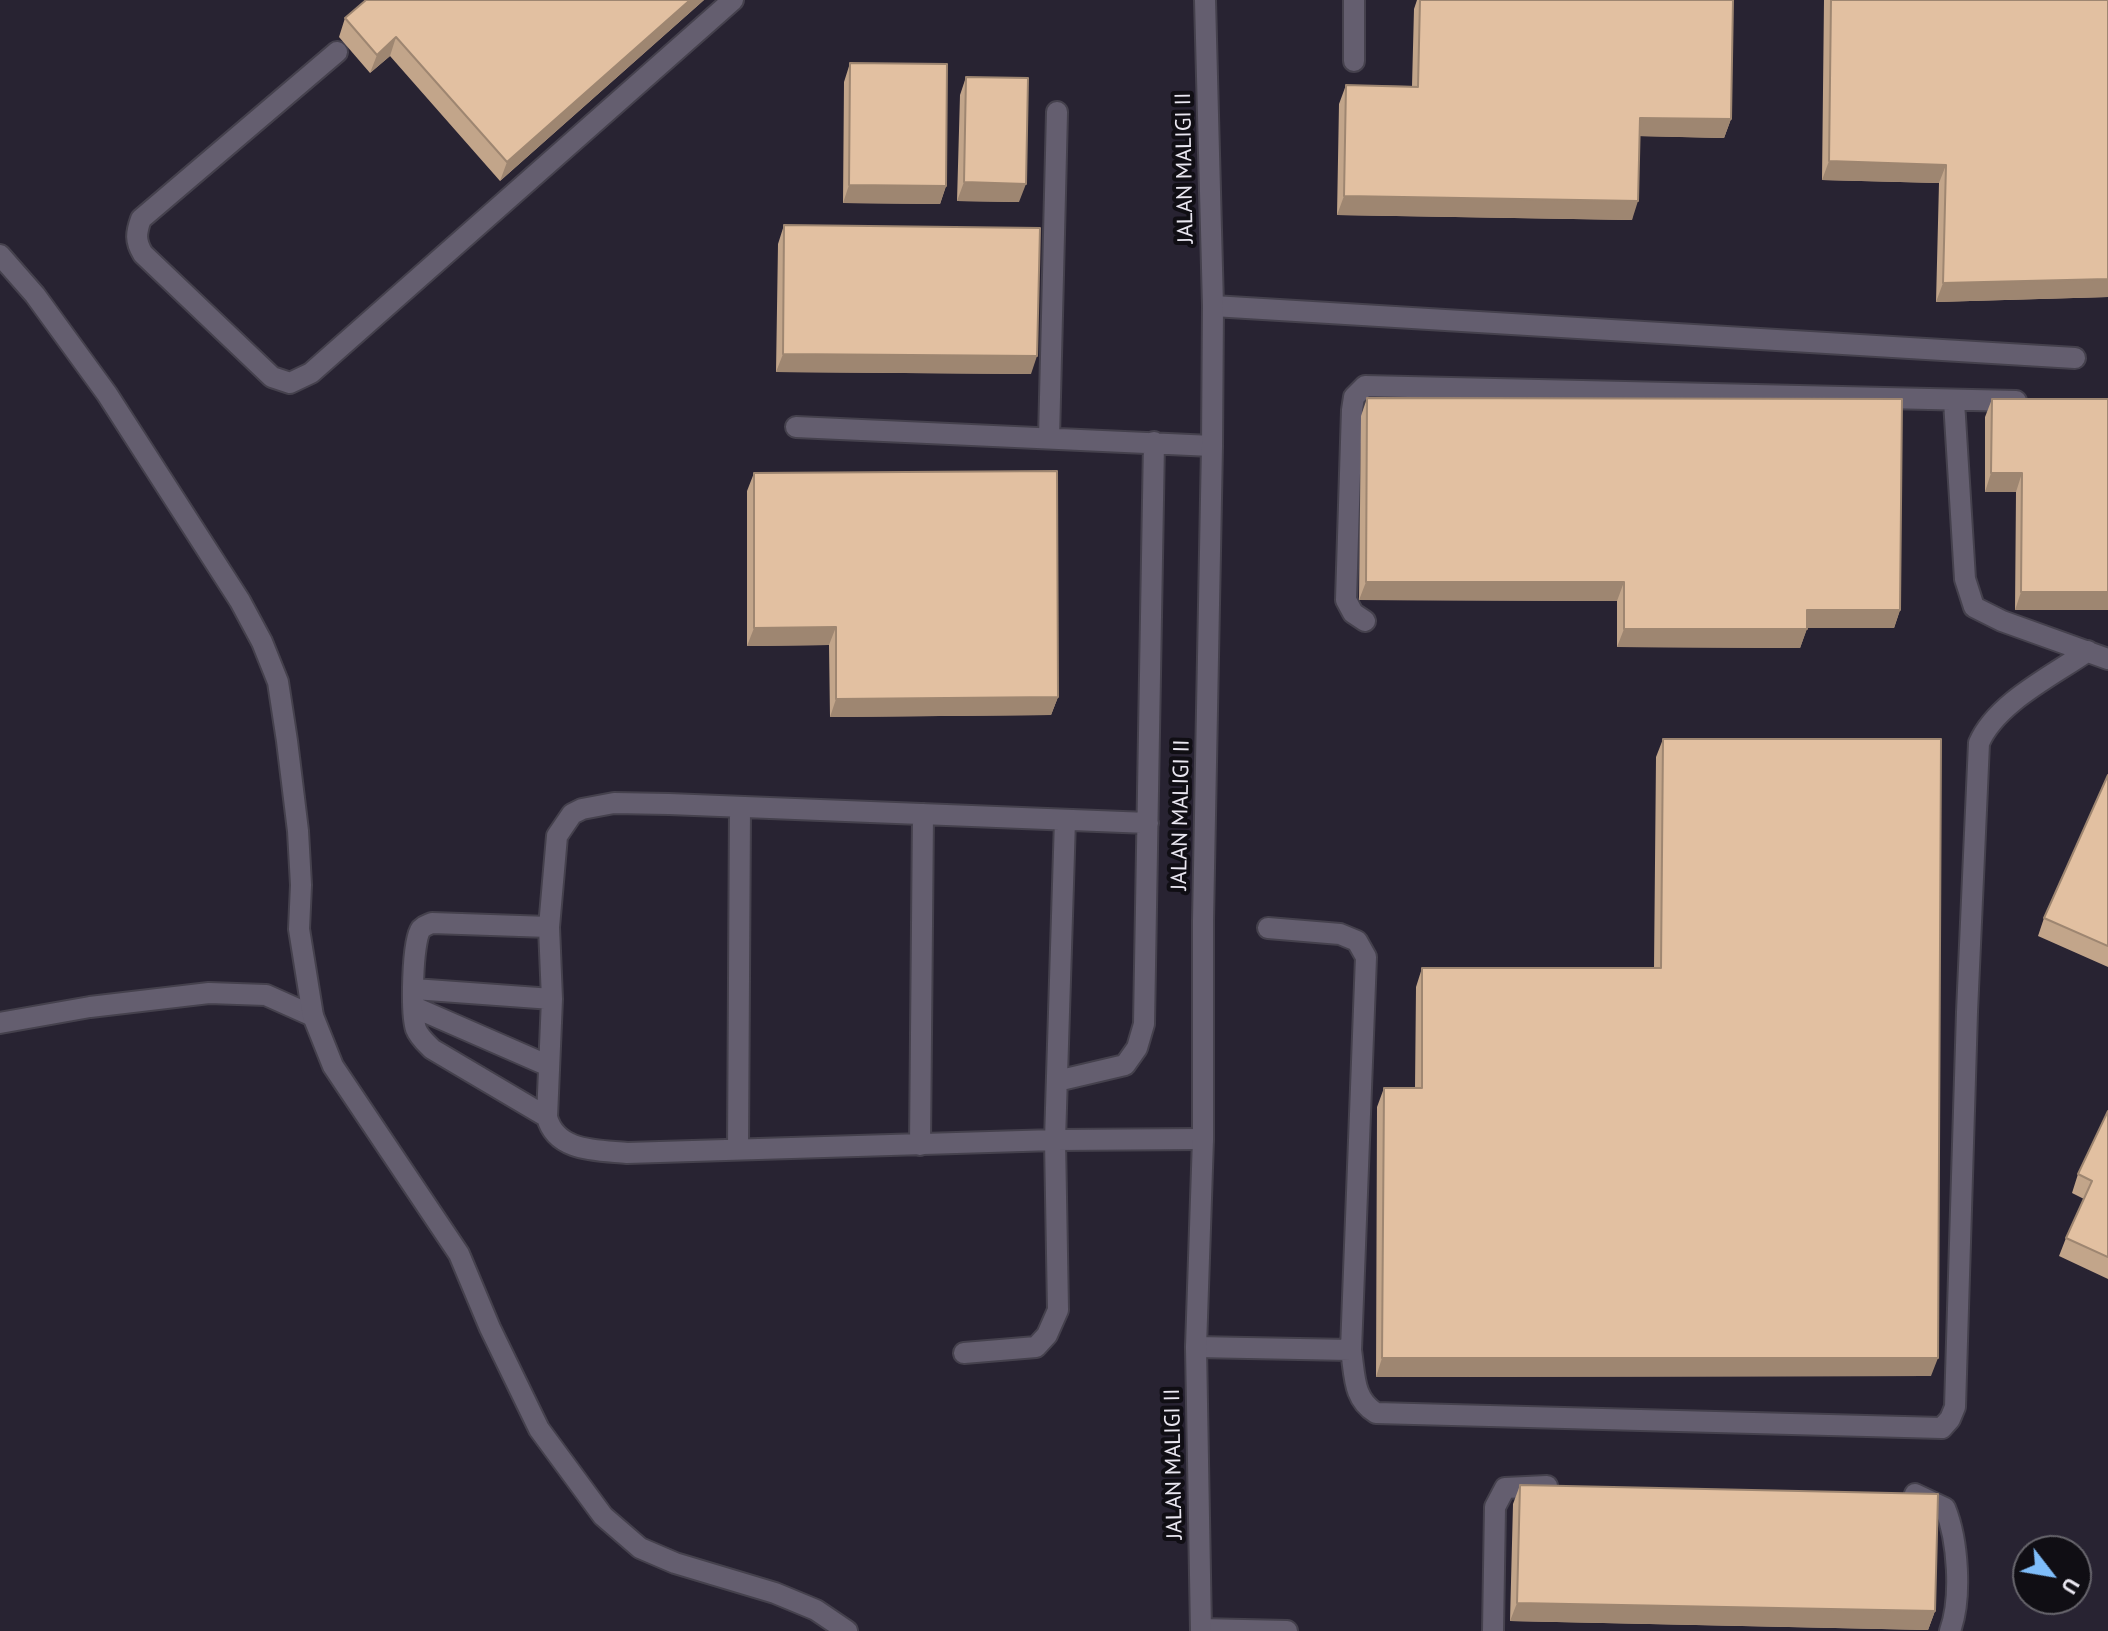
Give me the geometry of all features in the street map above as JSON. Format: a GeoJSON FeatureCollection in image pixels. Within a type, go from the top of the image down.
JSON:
{"type":"FeatureCollection","features":[{"type":"Feature","properties":{"kind":"street"},"geometry":{"type":"LineString","coordinates":[[337,52],[141,219],[137,230],[136,242],[143,254],[272,377],[290,383],[311,373],[733,0]]}},
{"type":"Feature","properties":{"kind":"street","name":"JALAN MALIGI II"},"geometry":{"type":"LineString","coordinates":[[1201,1630],[1196,1347],[1203,1139],[1203,905],[1213,306],[1205,0]]}},
{"type":"Feature","properties":{"kind":"street"},"geometry":{"type":"LineString","coordinates":[[1354,0],[1354,61]]}},
{"type":"Feature","properties":{"kind":"street"},"geometry":{"type":"LineString","coordinates":[[1049,438],[1057,112]]}},
{"type":"Feature","properties":{"kind":"street"},"geometry":{"type":"LineString","coordinates":[[0,255],[35,295],[123,417],[240,601],[273,668],[281,696],[298,831],[301,885],[299,929],[313,1016],[333,1066],[459,1254],[490,1328],[539,1429],[603,1516],[640,1548],[675,1563],[775,1593],[816,1610],[847,1631]]}},
{"type":"Feature","properties":{"kind":"street"},"geometry":{"type":"LineString","coordinates":[[1213,306],[2075,358]]}},
{"type":"Feature","properties":{"kind":"street"},"geometry":{"type":"LineString","coordinates":[[1365,621],[1353,613],[1346,600],[1352,410],[1354,397],[1365,386],[2031,401]]}},
{"type":"Feature","properties":{"kind":"street"},"geometry":{"type":"LineString","coordinates":[[1954,401],[1965,579],[1974,607],[2002,621],[2108,659]]}},
{"type":"Feature","properties":{"kind":"street"},"geometry":{"type":"LineString","coordinates":[[796,427],[1212,446]]}},
{"type":"Feature","properties":{"kind":"street"},"geometry":{"type":"LineString","coordinates":[[1057,1081],[1125,1065],[1137,1048],[1144,1024],[1154,442]]}},
{"type":"Feature","properties":{"kind":"street"},"geometry":{"type":"LineString","coordinates":[[1268,928],[1340,934],[1357,941],[1366,957],[1351,1350],[1359,1398],[1365,1406],[1376,1413],[1942,1428],[1955,1407],[1979,743],[1986,727],[2003,709],[2088,651]]}},
{"type":"Feature","properties":{"kind":"street"},"geometry":{"type":"LineString","coordinates":[[1148,823],[614,803],[582,809],[572,814],[557,836],[553,852],[547,1117],[556,1137],[570,1144],[627,1153],[1055,1140],[1203,1139]]}},
{"type":"Feature","properties":{"kind":"street"},"geometry":{"type":"LineString","coordinates":[[738,1149],[740,807]]}},
{"type":"Feature","properties":{"kind":"street"},"geometry":{"type":"LineString","coordinates":[[920,1145],[923,814]]}},
{"type":"Feature","properties":{"kind":"street"},"geometry":{"type":"LineString","coordinates":[[964,1353],[1036,1347],[1047,1335],[1058,1310],[1055,1140],[1065,820]]}},
{"type":"Feature","properties":{"kind":"street"},"geometry":{"type":"LineString","coordinates":[[547,1117],[432,1049],[417,1033],[414,998],[417,943],[420,930],[426,925],[549,927]]}},
{"type":"Feature","properties":{"kind":"street"},"geometry":{"type":"LineString","coordinates":[[0,1023],[90,1007],[209,993],[266,995],[313,1016]]}},
{"type":"Feature","properties":{"kind":"street"},"geometry":{"type":"LineString","coordinates":[[414,998],[552,999]]}},
{"type":"Feature","properties":{"kind":"street"},"geometry":{"type":"LineString","coordinates":[[414,998],[549,1066]]}},
{"type":"Feature","properties":{"kind":"street"},"geometry":{"type":"LineString","coordinates":[[1196,1347],[1351,1350]]}},
{"type":"Feature","properties":{"kind":"street"},"geometry":{"type":"LineString","coordinates":[[1493,1631],[1495,1507],[1498,1496],[1505,1488],[1516,1486],[1572,1487]]}},
{"type":"Feature","properties":{"kind":"street"},"geometry":{"type":"LineString","coordinates":[[1898,1493],[1914,1494],[1945,1508],[1952,1524],[1957,1579],[1950,1631]]}},
{"type":"Feature","properties":{"kind":"street"},"geometry":{"type":"LineString","coordinates":[[1201,1630],[1287,1631]]}},
{"type":"Feature","properties":{"kind":"building"},"geometry":{"type":"Polygon","coordinates":[[[366,0],[690,0],[507,162],[396,37],[377,55],[345,18],[366,0]]]}},
{"type":"Feature","properties":{"kind":"building"},"geometry":{"type":"Polygon","coordinates":[[[1420,0],[1733,0],[1731,119],[1640,118],[1638,201],[1344,196],[1346,85],[1418,87],[1420,0]]]}},
{"type":"Feature","properties":{"kind":"building"},"geometry":{"type":"Polygon","coordinates":[[[1831,0],[2108,0],[2108,279],[1943,283],[1946,165],[1829,161],[1831,0]]]}},
{"type":"Feature","properties":{"kind":"building"},"geometry":{"type":"Polygon","coordinates":[[[850,63],[947,64],[946,186],[849,185],[850,63]]]}},
{"type":"Feature","properties":{"kind":"building"},"geometry":{"type":"Polygon","coordinates":[[[966,77],[1028,78],[1026,184],[964,182],[966,77]]]}},
{"type":"Feature","properties":{"kind":"building"},"geometry":{"type":"Polygon","coordinates":[[[784,225],[1040,228],[1037,356],[783,354],[784,225]]]}},
{"type":"Feature","properties":{"kind":"building"},"geometry":{"type":"Polygon","coordinates":[[[1367,398],[1902,399],[1900,610],[1807,610],[1807,629],[1624,629],[1624,582],[1366,582],[1367,398]]]}},
{"type":"Feature","properties":{"kind":"building"},"geometry":{"type":"Polygon","coordinates":[[[1992,399],[2108,399],[2108,592],[2021,592],[2022,473],[1991,473],[1992,399]]]}},
{"type":"Feature","properties":{"kind":"building"},"geometry":{"type":"Polygon","coordinates":[[[1057,471],[1058,697],[836,699],[836,627],[754,628],[754,473],[1057,471]]]}},
{"type":"Feature","properties":{"kind":"building"},"geometry":{"type":"Polygon","coordinates":[[[1663,739],[1941,739],[1938,1358],[1382,1358],[1384,1088],[1422,1088],[1422,968],[1661,968],[1663,739]]]}},
{"type":"Feature","properties":{"kind":"building"},"geometry":{"type":"Polygon","coordinates":[[[2108,775],[2108,946],[2044,918],[2108,775]]]}},
{"type":"Feature","properties":{"kind":"building"},"geometry":{"type":"Polygon","coordinates":[[[2108,1111],[2108,1257],[2066,1238],[2092,1181],[2078,1174],[2108,1111]]]}},
{"type":"Feature","properties":{"kind":"building"},"geometry":{"type":"Polygon","coordinates":[[[1520,1485],[1938,1494],[1935,1611],[1517,1603],[1520,1485]]]}}]}
